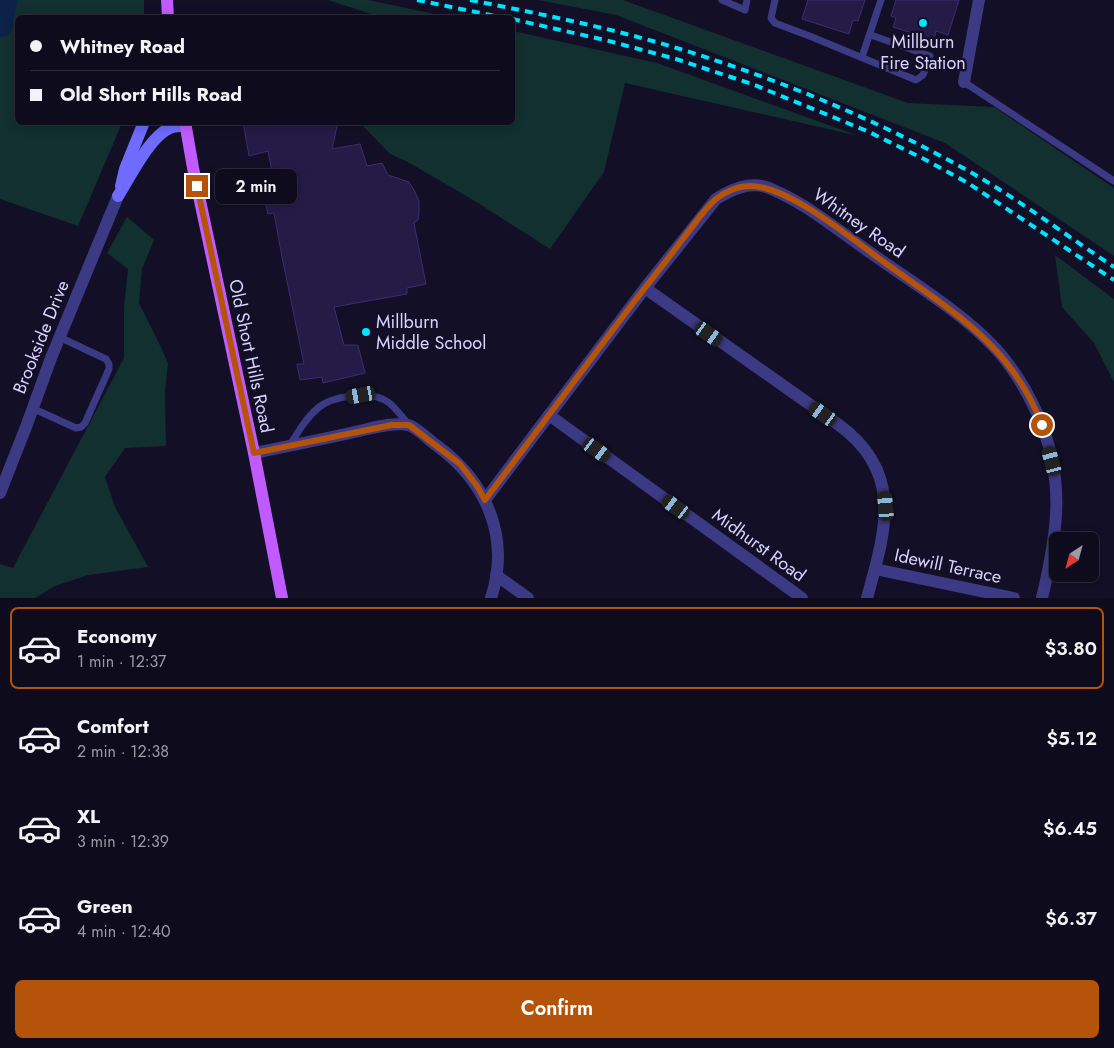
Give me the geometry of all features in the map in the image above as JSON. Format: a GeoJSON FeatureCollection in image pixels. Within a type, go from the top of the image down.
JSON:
{"type":"FeatureCollection","features":[{"type":"Feature","properties":{"kind":"main road"},"geometry":{"type":"LineString","coordinates":[[167,0],[168,15]]}},
{"type":"Feature","properties":{"kind":"main road","name":"Brookside Drive"},"geometry":{"type":"LineString","coordinates":[[118,196],[125,169],[143,125]]}},
{"type":"Feature","properties":{"kind":"main road","name":"Brookside Drive"},"geometry":{"type":"LineString","coordinates":[[118,196],[156,137],[170,128],[181,125]]}},
{"type":"Feature","properties":{"kind":"main road","name":"Old Short Hills Road"},"geometry":{"type":"LineString","coordinates":[[185,125],[254,453],[279,596]]}},
{"type":"Feature","properties":{"kind":"street"},"geometry":{"type":"LineString","coordinates":[[964,82],[979,0]]}},
{"type":"Feature","properties":{"kind":"street","name":"Whitney Road"},"geometry":{"type":"LineString","coordinates":[[485,500],[644,288],[716,199],[731,190],[747,186],[766,187],[800,203],[960,317],[997,350],[1013,370],[1026,391],[1046,437],[1055,477],[1057,510],[1054,543],[1042,598]]}},
{"type":"Feature","properties":{"kind":"street","name":"Brookside Drive"},"geometry":{"type":"LineString","coordinates":[[0,493],[59,337],[118,196]]}},
{"type":"Feature","properties":{"kind":"street"},"geometry":{"type":"LineString","coordinates":[[644,288],[839,425],[850,433],[864,448],[875,466],[885,496],[885,516],[875,569],[867,598]]}},
{"type":"Feature","properties":{"kind":"street","name":"Midhurst Road"},"geometry":{"type":"LineString","coordinates":[[549,415],[802,598]]}},
{"type":"Feature","properties":{"kind":"street"},"geometry":{"type":"LineString","coordinates":[[254,453],[378,428],[409,425],[460,464],[485,500],[491,517],[498,550],[496,576],[491,598]]}},
{"type":"Feature","properties":{"kind":"street","name":"Idewill Terrace"},"geometry":{"type":"LineString","coordinates":[[875,569],[1014,598]]}},
{"type":"Feature","properties":{"kind":"street"},"geometry":{"type":"LineString","coordinates":[[496,576],[528,598]]}},
{"type":"Feature","properties":{"kind":"lane"},"geometry":{"type":"LineString","coordinates":[[722,0],[746,10],[747,0]]}},
{"type":"Feature","properties":{"kind":"lane"},"geometry":{"type":"LineString","coordinates":[[862,57],[871,35],[881,0]]}},
{"type":"Feature","properties":{"kind":"lane"},"geometry":{"type":"LineString","coordinates":[[775,1],[771,18],[775,23],[916,80],[923,75],[930,56],[871,35]]}},
{"type":"Feature","properties":{"kind":"lane"},"geometry":{"type":"LineString","coordinates":[[964,82],[1114,180]]}},
{"type":"Feature","properties":{"kind":"lane"},"geometry":{"type":"LineString","coordinates":[[32,408],[76,428],[81,427],[85,423],[109,369],[109,364],[106,360],[59,337]]}},
{"type":"Feature","properties":{"kind":"lane"},"geometry":{"type":"LineString","coordinates":[[290,446],[300,428],[319,407],[338,399],[361,395],[376,396],[388,402],[409,425]]}},
{"type":"Feature","properties":{"kind":"green space"},"geometry":{"type":"Polygon","coordinates":[[[0,0],[144,0],[144,15],[15,15],[15,125],[121,125],[78,226],[0,199],[0,0]]]}},
{"type":"Feature","properties":{"kind":"green space"},"geometry":{"type":"Polygon","coordinates":[[[328,0],[368,0],[439,15],[374,15],[328,0]]]}},
{"type":"Feature","properties":{"kind":"green space"},"geometry":{"type":"Polygon","coordinates":[[[538,0],[623,0],[908,103],[994,107],[1114,188],[1114,256],[945,143],[616,15],[538,0]]]}},
{"type":"Feature","properties":{"kind":"green space"},"geometry":{"type":"Polygon","coordinates":[[[515,31],[657,63],[859,136],[625,83],[604,172],[550,249],[478,203],[408,162],[390,154],[362,125],[515,125],[515,31]]]}},
{"type":"Feature","properties":{"kind":"green space"},"geometry":{"type":"Polygon","coordinates":[[[127,217],[154,240],[142,269],[139,303],[168,363],[165,391],[166,446],[125,448],[105,477],[115,507],[148,567],[88,575],[55,586],[35,598],[0,598],[0,564],[13,568],[124,358],[124,307],[128,269],[107,253],[127,217]]]}},
{"type":"Feature","properties":{"kind":"green space"},"geometry":{"type":"Polygon","coordinates":[[[1055,255],[1114,299],[1114,382],[1094,343],[1062,307],[1055,255]]]}},
{"type":"Feature","properties":{"kind":"building"},"geometry":{"type":"Polygon","coordinates":[[[808,0],[865,0],[858,21],[853,20],[849,34],[802,19],[808,0]]]}},
{"type":"Feature","properties":{"kind":"building","name":"Millburn Fire Station"},"geometry":{"type":"Polygon","coordinates":[[[896,0],[959,0],[948,35],[936,31],[934,40],[893,27],[896,18],[891,16],[896,0]]]}},
{"type":"Feature","properties":{"kind":"building","name":"Millburn Middle School"},"geometry":{"type":"Polygon","coordinates":[[[244,125],[337,125],[332,149],[360,144],[367,166],[382,163],[388,175],[409,182],[414,190],[419,201],[419,212],[418,220],[414,223],[426,284],[407,288],[407,294],[334,307],[344,345],[358,345],[365,373],[323,383],[322,377],[300,380],[297,364],[304,364],[274,213],[268,214],[263,193],[276,192],[268,151],[249,156],[244,125]]]}},
{"type":"Feature","properties":{"kind":"waterway"},"geometry":{"type":"LineString","coordinates":[[0,25],[5,0]]}},
{"type":"Feature","properties":{"kind":"railway"},"geometry":{"type":"LineString","coordinates":[[417,0],[490,15]]}},
{"type":"Feature","properties":{"kind":"railway"},"geometry":{"type":"LineString","coordinates":[[470,0],[576,22],[654,41],[718,61],[793,88],[902,136],[972,173],[1114,267]]}},
{"type":"Feature","properties":{"kind":"railway"},"geometry":{"type":"LineString","coordinates":[[515,20],[605,40],[676,59],[752,84],[867,131],[968,183],[1114,280]]}},
{"type":"Feature","properties":{"kind":"place","name":"Millburn Fire Station"},"geometry":{"type":"Point","coordinates":[923,23]}},
{"type":"Feature","properties":{"kind":"place","name":"Millburn Middle School"},"geometry":{"type":"Point","coordinates":[366,332]}},
{"type":"Feature","properties":{"kind":"route"},"geometry":{"type":"LineString","coordinates":[[197,186],[254,453],[392,425],[409,425],[460,464],[469,474],[485,500],[644,288],[702,215],[716,199],[731,190],[747,186],[766,187],[800,203],[980,333],[1013,370],[1026,391],[1042,425]]}}]}
